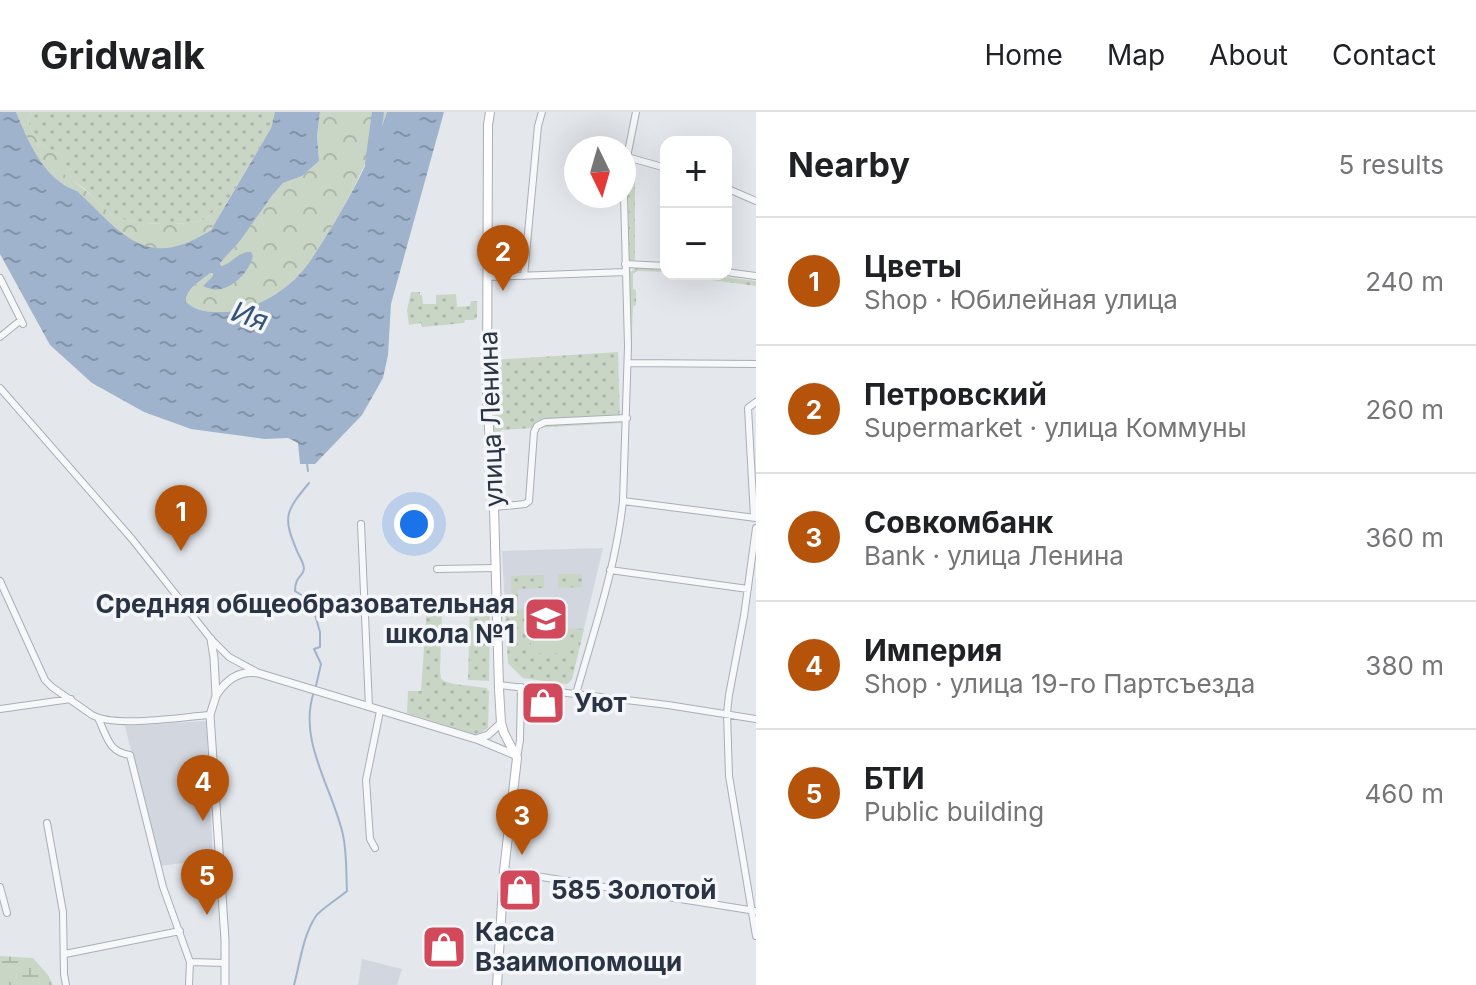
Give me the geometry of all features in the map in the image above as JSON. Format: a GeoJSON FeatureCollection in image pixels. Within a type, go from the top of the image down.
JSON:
{"type":"FeatureCollection","features":[{"type":"Feature","properties":{"kind":"main road","name":"улица Ленина"},"geometry":{"type":"LineString","coordinates":[[490,112],[487,396],[501,723],[517,758]]}},
{"type":"Feature","properties":{"kind":"main road"},"geometry":{"type":"LineString","coordinates":[[497,985],[504,871],[517,758]]}},
{"type":"Feature","properties":{"kind":"street"},"geometry":{"type":"LineString","coordinates":[[524,276],[538,126],[542,112]]}},
{"type":"Feature","properties":{"kind":"street"},"geometry":{"type":"LineString","coordinates":[[631,136],[636,112]]}},
{"type":"Feature","properties":{"kind":"street"},"geometry":{"type":"LineString","coordinates":[[636,160],[660,166]]}},
{"type":"Feature","properties":{"kind":"street"},"geometry":{"type":"LineString","coordinates":[[732,191],[756,201]]}},
{"type":"Feature","properties":{"kind":"street"},"geometry":{"type":"LineString","coordinates":[[576,694],[621,525],[628,363],[624,208]]}},
{"type":"Feature","properties":{"kind":"street"},"geometry":{"type":"LineString","coordinates":[[488,277],[660,266]]}},
{"type":"Feature","properties":{"kind":"street"},"geometry":{"type":"LineString","coordinates":[[732,273],[756,276]]}},
{"type":"Feature","properties":{"kind":"street"},"geometry":{"type":"LineString","coordinates":[[0,278],[22,322],[0,337]]}},
{"type":"Feature","properties":{"kind":"street"},"geometry":{"type":"LineString","coordinates":[[628,363],[756,364]]}},
{"type":"Feature","properties":{"kind":"street"},"geometry":{"type":"LineString","coordinates":[[0,388],[132,539],[211,639],[235,661],[258,673],[476,739],[517,758],[521,687]]}},
{"type":"Feature","properties":{"kind":"street"},"geometry":{"type":"LineString","coordinates":[[623,501],[755,517],[748,408],[756,402]]}},
{"type":"Feature","properties":{"kind":"street"},"geometry":{"type":"LineString","coordinates":[[494,507],[529,501],[537,426],[545,422],[627,418]]}},
{"type":"Feature","properties":{"kind":"street"},"geometry":{"type":"LineString","coordinates":[[361,524],[369,707]]}},
{"type":"Feature","properties":{"kind":"street"},"geometry":{"type":"LineString","coordinates":[[756,528],[727,713],[729,776],[756,936]]}},
{"type":"Feature","properties":{"kind":"street"},"geometry":{"type":"LineString","coordinates":[[437,569],[496,568]]}},
{"type":"Feature","properties":{"kind":"street"},"geometry":{"type":"LineString","coordinates":[[610,570],[748,589]]}},
{"type":"Feature","properties":{"kind":"street"},"geometry":{"type":"LineString","coordinates":[[1,585],[45,680],[98,718],[126,721],[210,715]]}},
{"type":"Feature","properties":{"kind":"street"},"geometry":{"type":"LineString","coordinates":[[211,639],[216,696]]}},
{"type":"Feature","properties":{"kind":"street"},"geometry":{"type":"LineString","coordinates":[[225,985],[210,708],[222,687],[238,674],[258,673]]}},
{"type":"Feature","properties":{"kind":"street"},"geometry":{"type":"LineString","coordinates":[[500,681],[511,686],[756,719]]}},
{"type":"Feature","properties":{"kind":"street"},"geometry":{"type":"LineString","coordinates":[[521,710],[528,697],[538,689]]}},
{"type":"Feature","properties":{"kind":"street"},"geometry":{"type":"LineString","coordinates":[[0,709],[71,699]]}},
{"type":"Feature","properties":{"kind":"street"},"geometry":{"type":"LineString","coordinates":[[375,848],[370,839],[366,780],[380,711]]}},
{"type":"Feature","properties":{"kind":"street"},"geometry":{"type":"LineString","coordinates":[[98,718],[112,749],[130,755],[163,887],[190,962],[189,985]]}},
{"type":"Feature","properties":{"kind":"street"},"geometry":{"type":"LineString","coordinates":[[476,739],[488,735],[501,723]]}},
{"type":"Feature","properties":{"kind":"street"},"geometry":{"type":"LineString","coordinates":[[504,733],[512,737],[520,733]]}},
{"type":"Feature","properties":{"kind":"street"},"geometry":{"type":"LineString","coordinates":[[47,823],[63,912],[66,985]]}},
{"type":"Feature","properties":{"kind":"street"},"geometry":{"type":"LineString","coordinates":[[504,871],[754,910]]}},
{"type":"Feature","properties":{"kind":"street"},"geometry":{"type":"LineString","coordinates":[[0,887],[7,913]]}},
{"type":"Feature","properties":{"kind":"street"},"geometry":{"type":"LineString","coordinates":[[65,954],[180,931]]}},
{"type":"Feature","properties":{"kind":"street"},"geometry":{"type":"LineString","coordinates":[[190,962],[225,963]]}},
{"type":"Feature","properties":{"kind":"shaded area","name":"Средняя общеобразовательная школа №1"},"geometry":{"type":"Polygon","coordinates":[[[603,548],[572,679],[567,684],[523,678],[508,663],[502,551],[603,548]]]}},
{"type":"Feature","properties":{"kind":"shaded area"},"geometry":{"type":"Polygon","coordinates":[[[206,721],[213,859],[160,866],[125,726],[206,721]]]}},
{"type":"Feature","properties":{"kind":"shaded area"},"geometry":{"type":"Polygon","coordinates":[[[362,959],[402,969],[397,985],[358,985],[362,959]]]}},
{"type":"Feature","properties":{"kind":"green space"},"geometry":{"type":"Polygon","coordinates":[[[16,112],[32,112],[28,118],[32,132],[45,146],[64,156],[64,174],[112,215],[142,223],[192,223],[226,204],[212,228],[193,242],[162,249],[142,246],[118,230],[77,191],[65,186],[46,169],[16,112]]]}},
{"type":"Feature","properties":{"kind":"green space"},"geometry":{"type":"Polygon","coordinates":[[[32,112],[275,112],[271,128],[226,204],[200,221],[168,224],[130,221],[109,213],[84,188],[63,174],[64,156],[45,146],[32,132],[28,118],[32,112]]]}},
{"type":"Feature","properties":{"kind":"green space"},"geometry":{"type":"Polygon","coordinates":[[[320,112],[387,112],[367,161],[312,259],[289,285],[255,305],[226,312],[205,311],[191,306],[186,302],[191,289],[213,273],[214,276],[204,285],[209,289],[227,265],[221,266],[220,263],[283,183],[302,176],[319,161],[317,136],[320,112]]]}},
{"type":"Feature","properties":{"kind":"green space"},"geometry":{"type":"Polygon","coordinates":[[[628,208],[635,208],[635,260],[629,260],[628,208]]]}},
{"type":"Feature","properties":{"kind":"green space"},"geometry":{"type":"Polygon","coordinates":[[[636,268],[660,270],[633,274],[636,305],[633,306],[629,359],[630,272],[636,268]]]}},
{"type":"Feature","properties":{"kind":"green space"},"geometry":{"type":"Polygon","coordinates":[[[732,278],[756,281],[756,286],[712,280],[732,278]]]}},
{"type":"Feature","properties":{"kind":"green space"},"geometry":{"type":"Polygon","coordinates":[[[411,292],[420,292],[423,304],[436,304],[436,295],[456,294],[457,307],[470,306],[471,301],[477,301],[477,317],[464,323],[422,327],[421,323],[409,325],[407,310],[411,292]]]}},
{"type":"Feature","properties":{"kind":"green space"},"geometry":{"type":"Polygon","coordinates":[[[618,352],[620,423],[501,430],[501,486],[496,486],[492,360],[618,352]]]}},
{"type":"Feature","properties":{"kind":"green space"},"geometry":{"type":"Polygon","coordinates":[[[558,574],[582,574],[582,587],[558,588],[558,574]]]}},
{"type":"Feature","properties":{"kind":"green space"},"geometry":{"type":"Polygon","coordinates":[[[544,575],[544,588],[518,589],[518,602],[512,602],[511,576],[544,575]]]}},
{"type":"Feature","properties":{"kind":"green space"},"geometry":{"type":"Polygon","coordinates":[[[456,605],[442,610],[440,671],[444,681],[487,688],[489,691],[488,728],[474,734],[407,713],[408,691],[421,691],[427,606],[456,605]]]}},
{"type":"Feature","properties":{"kind":"green space"},"geometry":{"type":"Polygon","coordinates":[[[470,606],[490,606],[489,681],[468,680],[470,606]]]}},
{"type":"Feature","properties":{"kind":"green space"},"geometry":{"type":"Polygon","coordinates":[[[566,608],[566,628],[584,629],[572,679],[567,684],[523,678],[508,663],[505,609],[566,608]]]}},
{"type":"Feature","properties":{"kind":"green space"},"geometry":{"type":"Polygon","coordinates":[[[531,635],[566,635],[566,653],[531,653],[531,635]]]}},
{"type":"Feature","properties":{"kind":"green space"},"geometry":{"type":"Polygon","coordinates":[[[0,956],[33,958],[53,985],[0,985],[0,956]]]}},
{"type":"Feature","properties":{"kind":"water"},"geometry":{"type":"Polygon","coordinates":[[[0,112],[16,112],[46,169],[65,186],[77,191],[122,233],[152,247],[169,248],[211,230],[271,128],[275,112],[320,112],[317,136],[319,161],[302,176],[283,183],[220,263],[221,266],[225,265],[242,253],[251,252],[253,256],[246,271],[234,283],[219,289],[203,286],[213,276],[210,273],[188,293],[186,302],[191,306],[220,312],[236,311],[264,301],[289,285],[304,269],[352,192],[387,112],[444,112],[391,304],[388,355],[383,378],[362,415],[315,464],[300,464],[298,443],[288,438],[265,439],[191,429],[144,412],[92,383],[50,345],[0,254],[0,112]]]}},
{"type":"Feature","properties":{"kind":"waterway","name":"Ия"},"geometry":{"type":"LineString","coordinates":[[371,164],[378,112]]}},
{"type":"Feature","properties":{"kind":"waterway"},"geometry":{"type":"LineString","coordinates":[[307,464],[308,471]]}},
{"type":"Feature","properties":{"kind":"waterway"},"geometry":{"type":"LineString","coordinates":[[309,483],[291,508],[288,521],[304,567],[295,591],[311,601],[320,632],[320,647],[314,649],[321,664],[316,686]]}},
{"type":"Feature","properties":{"kind":"waterway"},"geometry":{"type":"LineString","coordinates":[[294,985],[305,940],[318,913],[347,891],[343,835],[318,764],[310,728],[314,692]]}},
{"type":"Feature","properties":{"kind":"place","name":"Петровский"},"geometry":{"type":"Point","coordinates":[503,291]}},
{"type":"Feature","properties":{"kind":"place","name":"Цветы"},"geometry":{"type":"Point","coordinates":[181,551]}},
{"type":"Feature","properties":{"kind":"place","name":"Средняя общеобразовательная школа №1"},"geometry":{"type":"Point","coordinates":[546,619]}},
{"type":"Feature","properties":{"kind":"place","name":"Уют"},"geometry":{"type":"Point","coordinates":[543,703]}},
{"type":"Feature","properties":{"kind":"place","name":"Империя"},"geometry":{"type":"Point","coordinates":[203,821]}},
{"type":"Feature","properties":{"kind":"place","name":"Совкомбанк"},"geometry":{"type":"Point","coordinates":[522,855]}},
{"type":"Feature","properties":{"kind":"place","name":"585 Золотой"},"geometry":{"type":"Point","coordinates":[520,890]}},
{"type":"Feature","properties":{"kind":"place","name":"БТИ"},"geometry":{"type":"Point","coordinates":[207,915]}},
{"type":"Feature","properties":{"kind":"place","name":"Касса Взаимопомощи"},"geometry":{"type":"Point","coordinates":[444,947]}}]}
